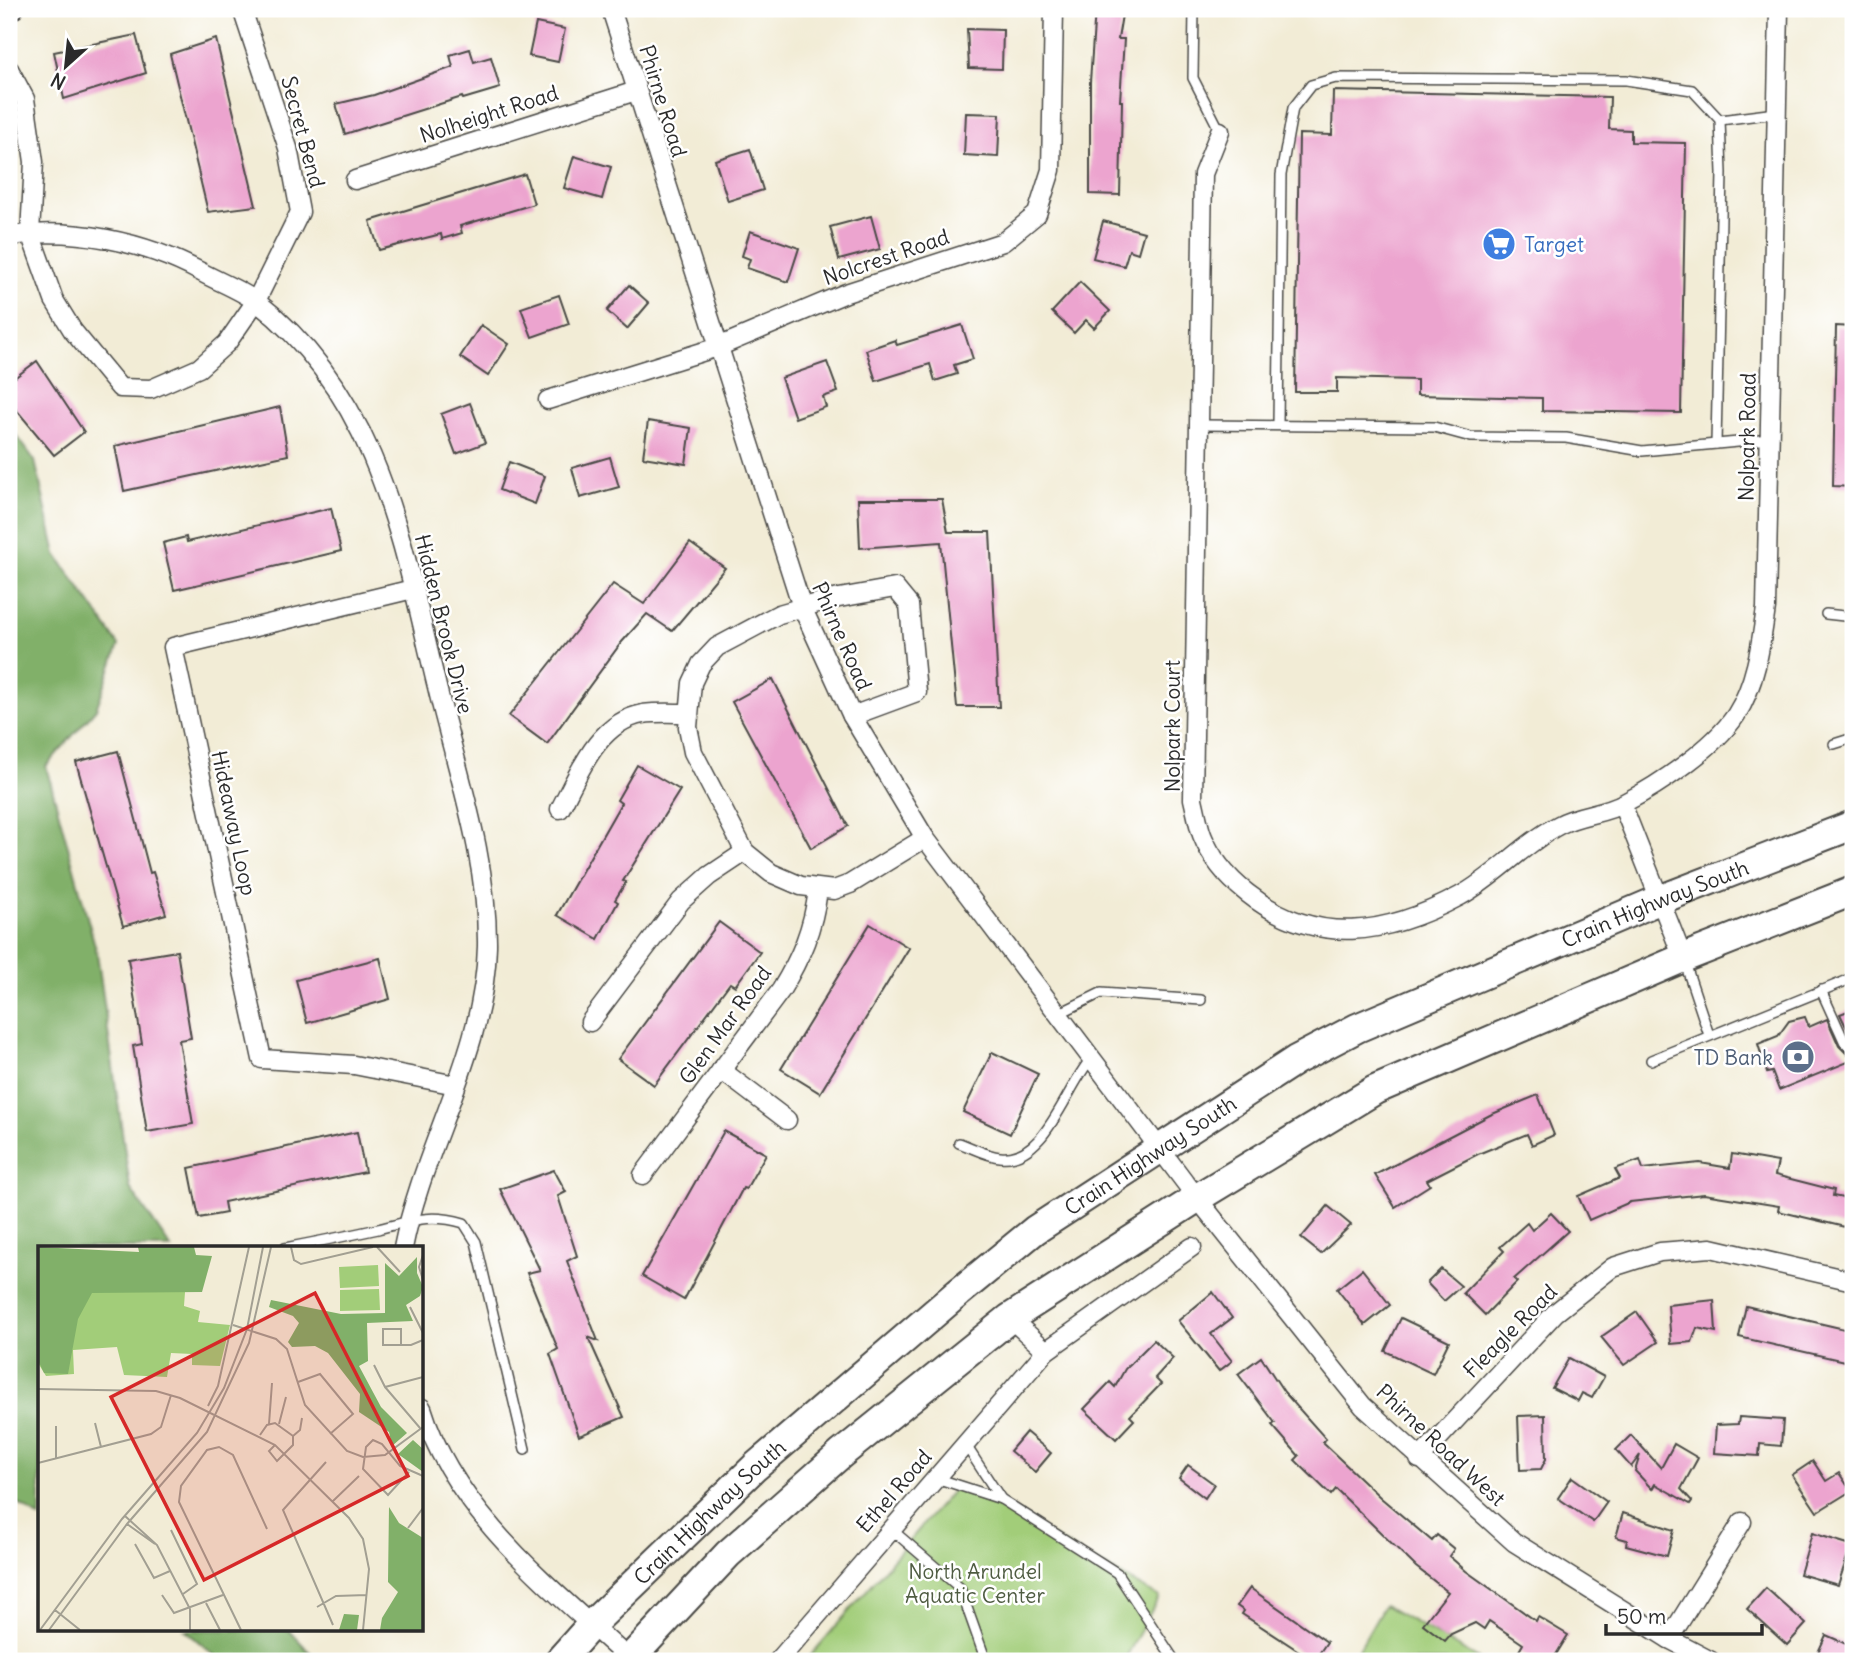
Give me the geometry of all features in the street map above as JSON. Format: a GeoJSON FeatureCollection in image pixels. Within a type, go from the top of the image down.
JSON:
{"type":"FeatureCollection","features":[{"type":"Feature","properties":{"kind":"main road","name":"Crain Highway South"},"geometry":{"type":"LineString","coordinates":[[559,1661],[592,1624],[755,1467],[1035,1230],[1296,1060],[1357,1028],[1660,900],[1853,825]]}},
{"type":"Feature","properties":{"kind":"main road","name":"Crain Highway South"},"geometry":{"type":"LineString","coordinates":[[629,1661],[729,1554],[841,1454],[1010,1318],[1197,1198],[1375,1090],[1684,958],[1853,891]]}},
{"type":"Feature","properties":{"kind":"street"},"geometry":{"type":"LineString","coordinates":[[9,11],[14,9]]}},
{"type":"Feature","properties":{"kind":"street","name":"Secret Bend"},"geometry":{"type":"LineString","coordinates":[[30,233],[54,300],[73,331],[120,388],[151,389],[199,368],[227,344],[256,301],[300,212],[288,148],[242,9]]}},
{"type":"Feature","properties":{"kind":"street","name":"Phirne Road"},"geometry":{"type":"LineString","coordinates":[[611,9],[802,607],[852,716],[925,838],[1197,1198]]}},
{"type":"Feature","properties":{"kind":"street","name":"Nolcrest Road"},"geometry":{"type":"LineString","coordinates":[[548,400],[718,347],[846,293],[1003,242],[1037,214],[1051,170],[1054,9]]}},
{"type":"Feature","properties":{"kind":"street","name":"Nolpark Road"},"geometry":{"type":"LineString","coordinates":[[1622,804],[1686,765],[1736,715],[1759,657],[1766,608],[1779,9]]}},
{"type":"Feature","properties":{"kind":"street"},"geometry":{"type":"LineString","coordinates":[[9,69],[25,99],[34,162],[30,233]]}},
{"type":"Feature","properties":{"kind":"street","name":"Nolheight Road"},"geometry":{"type":"LineString","coordinates":[[355,180],[636,91]]}},
{"type":"Feature","properties":{"kind":"street","name":"Nolpark Court"},"geometry":{"type":"LineString","coordinates":[[1220,131],[1203,174],[1201,425],[1192,757],[1194,799],[1202,835],[1215,859],[1236,883],[1263,906],[1296,922],[1331,931],[1365,930],[1408,920],[1460,896],[1560,824],[1622,804]]}},
{"type":"Feature","properties":{"kind":"street","name":"Hidden Brook Drive"},"geometry":{"type":"LineString","coordinates":[[9,236],[30,233],[92,236],[138,246],[175,258],[256,301],[314,357],[349,405],[372,452],[413,589],[485,893],[487,949],[482,996],[456,1085],[422,1172],[403,1246]]}},
{"type":"Feature","properties":{"kind":"street"},"geometry":{"type":"LineString","coordinates":[[852,716],[917,692],[909,605],[895,588],[779,614],[718,647],[701,664],[692,683],[687,713],[693,752],[745,852],[771,873],[818,890],[834,890],[850,884],[925,838]]}},
{"type":"Feature","properties":{"kind":"street","name":"Hideaway Loop"},"geometry":{"type":"LineString","coordinates":[[413,589],[173,647],[262,1059],[354,1065],[456,1085]]}},
{"type":"Feature","properties":{"kind":"street"},"geometry":{"type":"LineString","coordinates":[[561,809],[597,743],[612,729],[641,715],[687,713]]}},
{"type":"Feature","properties":{"kind":"street"},"geometry":{"type":"LineString","coordinates":[[1622,804],[1684,958]]}},
{"type":"Feature","properties":{"kind":"street"},"geometry":{"type":"LineString","coordinates":[[590,1022],[681,901],[709,876],[745,852]]}},
{"type":"Feature","properties":{"kind":"street","name":"Glen Mar Road"},"geometry":{"type":"LineString","coordinates":[[643,1175],[781,989],[801,957],[813,926],[818,890]]}},
{"type":"Feature","properties":{"kind":"street"},"geometry":{"type":"LineString","coordinates":[[721,1070],[787,1120]]}},
{"type":"Feature","properties":{"kind":"street","name":"Phirne Road West"},"geometry":{"type":"LineString","coordinates":[[1197,1198],[1363,1406],[1419,1459],[1514,1542],[1669,1639],[1711,1661]]}},
{"type":"Feature","properties":{"kind":"street","name":"Ethel Road"},"geometry":{"type":"LineString","coordinates":[[778,1661],[1045,1351],[1192,1247]]}},
{"type":"Feature","properties":{"kind":"street","name":"Fleagle Road"},"geometry":{"type":"LineString","coordinates":[[1419,1459],[1555,1313],[1613,1267],[1660,1252],[1711,1248],[1853,1281]]}},
{"type":"Feature","properties":{"kind":"street"},"geometry":{"type":"LineString","coordinates":[[1010,1318],[1045,1351]]}},
{"type":"Feature","properties":{"kind":"street"},"geometry":{"type":"LineString","coordinates":[[424,1413],[453,1478],[533,1570],[629,1661]]}},
{"type":"Feature","properties":{"kind":"street"},"geometry":{"type":"LineString","coordinates":[[1669,1639],[1742,1522]]}},
{"type":"Feature","properties":{"kind":"lane"},"geometry":{"type":"LineString","coordinates":[[1194,9],[1193,78],[1220,131]]}},
{"type":"Feature","properties":{"kind":"lane"},"geometry":{"type":"LineString","coordinates":[[1278,425],[1281,175],[1293,108],[1311,85],[1336,78],[1626,80],[1692,90],[1720,120],[1722,173],[1716,444]]}},
{"type":"Feature","properties":{"kind":"lane"},"geometry":{"type":"LineString","coordinates":[[1720,120],[1776,113]]}},
{"type":"Feature","properties":{"kind":"lane"},"geometry":{"type":"LineString","coordinates":[[1201,425],[1434,427],[1471,437],[1566,438],[1642,451],[1770,439]]}},
{"type":"Feature","properties":{"kind":"lane"},"geometry":{"type":"LineString","coordinates":[[1826,614],[1853,617]]}},
{"type":"Feature","properties":{"kind":"lane"},"geometry":{"type":"LineString","coordinates":[[1834,744],[1853,738]]}},
{"type":"Feature","properties":{"kind":"lane"},"geometry":{"type":"LineString","coordinates":[[1684,958],[1709,1035]]}},
{"type":"Feature","properties":{"kind":"lane"},"geometry":{"type":"LineString","coordinates":[[1651,1060],[1853,978]]}},
{"type":"Feature","properties":{"kind":"lane"},"geometry":{"type":"LineString","coordinates":[[1821,990],[1845,1043],[1853,1051]]}},
{"type":"Feature","properties":{"kind":"lane"},"geometry":{"type":"LineString","coordinates":[[1058,1014],[1101,993],[1201,1000]]}},
{"type":"Feature","properties":{"kind":"lane"},"geometry":{"type":"LineString","coordinates":[[959,1143],[1001,1158],[1029,1151],[1046,1132],[1077,1075],[1091,1059]]}},
{"type":"Feature","properties":{"kind":"lane"},"geometry":{"type":"LineString","coordinates":[[294,1246],[380,1228],[409,1219],[444,1217],[464,1223],[476,1242],[525,1449]]}},
{"type":"Feature","properties":{"kind":"lane"},"geometry":{"type":"LineString","coordinates":[[965,1444],[1001,1499]]}},
{"type":"Feature","properties":{"kind":"lane"},"geometry":{"type":"LineString","coordinates":[[936,1478],[1001,1499],[1117,1573],[1175,1661]]}},
{"type":"Feature","properties":{"kind":"lane"},"geometry":{"type":"LineString","coordinates":[[891,1529],[960,1588],[986,1661]]}},
{"type":"Feature","properties":{"kind":"green space"},"geometry":{"type":"Polygon","coordinates":[[[9,425],[35,461],[56,554],[119,645],[96,709],[46,766],[97,953],[130,1188],[170,1246],[38,1246],[38,1517],[9,1497],[9,425]]]}},
{"type":"Feature","properties":{"kind":"green space","name":"North Arundel Aquatic Center"},"geometry":{"type":"Polygon","coordinates":[[[958,1484],[1159,1597],[1124,1661],[806,1661],[958,1484]]]}},
{"type":"Feature","properties":{"kind":"green space"},"geometry":{"type":"Polygon","coordinates":[[[1384,1605],[1482,1661],[1352,1661],[1384,1605]]]}},
{"type":"Feature","properties":{"kind":"green space"},"geometry":{"type":"Polygon","coordinates":[[[187,1632],[291,1632],[318,1661],[221,1661],[187,1632]]]}},
{"type":"Feature","properties":{"kind":"building"},"geometry":{"type":"Polygon","coordinates":[[[1095,9],[1123,9],[1118,39],[1124,39],[1120,101],[1120,195],[1090,194],[1090,82],[1095,9]]]}},
{"type":"Feature","properties":{"kind":"building"},"geometry":{"type":"Polygon","coordinates":[[[536,23],[565,29],[558,62],[529,56],[536,23]]]}},
{"type":"Feature","properties":{"kind":"building"},"geometry":{"type":"Polygon","coordinates":[[[967,29],[1003,30],[1002,69],[969,68],[967,29]]]}},
{"type":"Feature","properties":{"kind":"building"},"geometry":{"type":"Polygon","coordinates":[[[136,35],[146,73],[64,99],[54,52],[136,35]]]}},
{"type":"Feature","properties":{"kind":"building"},"geometry":{"type":"Polygon","coordinates":[[[216,39],[256,206],[208,212],[170,54],[216,39]]]}},
{"type":"Feature","properties":{"kind":"building"},"geometry":{"type":"Polygon","coordinates":[[[470,49],[474,62],[491,57],[500,88],[463,99],[462,97],[345,134],[336,104],[374,95],[453,67],[450,55],[470,49]]]}},
{"type":"Feature","properties":{"kind":"building"},"geometry":{"type":"Polygon","coordinates":[[[1333,91],[1610,97],[1609,129],[1631,130],[1631,142],[1686,143],[1681,413],[1542,411],[1542,398],[1417,395],[1417,380],[1337,378],[1337,392],[1295,392],[1299,134],[1332,135],[1333,91]]]}},
{"type":"Feature","properties":{"kind":"building"},"geometry":{"type":"Polygon","coordinates":[[[966,113],[1000,114],[998,157],[964,155],[966,113]]]}},
{"type":"Feature","properties":{"kind":"building"},"geometry":{"type":"Polygon","coordinates":[[[750,149],[763,190],[728,201],[715,160],[750,149]]]}},
{"type":"Feature","properties":{"kind":"building"},"geometry":{"type":"Polygon","coordinates":[[[574,156],[611,167],[602,199],[564,188],[574,156]]]}},
{"type":"Feature","properties":{"kind":"building"},"geometry":{"type":"Polygon","coordinates":[[[525,174],[534,204],[460,226],[462,233],[442,239],[441,234],[379,250],[370,221],[525,174]]]}},
{"type":"Feature","properties":{"kind":"building"},"geometry":{"type":"Polygon","coordinates":[[[871,216],[880,249],[839,260],[830,227],[871,216]]]}},
{"type":"Feature","properties":{"kind":"building"},"geometry":{"type":"Polygon","coordinates":[[[1103,221],[1144,232],[1138,253],[1129,250],[1124,266],[1093,258],[1103,221]]]}},
{"type":"Feature","properties":{"kind":"building"},"geometry":{"type":"Polygon","coordinates":[[[750,231],[799,248],[788,282],[747,268],[750,259],[742,256],[750,231]]]}},
{"type":"Feature","properties":{"kind":"building"},"geometry":{"type":"Polygon","coordinates":[[[1080,282],[1110,311],[1094,328],[1086,320],[1074,333],[1052,312],[1080,282]]]}},
{"type":"Feature","properties":{"kind":"building"},"geometry":{"type":"Polygon","coordinates":[[[629,285],[649,303],[627,329],[607,311],[629,285]]]}},
{"type":"Feature","properties":{"kind":"building"},"geometry":{"type":"Polygon","coordinates":[[[559,295],[569,324],[532,337],[521,308],[559,295]]]}},
{"type":"Feature","properties":{"kind":"building"},"geometry":{"type":"Polygon","coordinates":[[[481,325],[509,344],[488,376],[460,357],[481,325]]]}},
{"type":"Feature","properties":{"kind":"building"},"geometry":{"type":"Polygon","coordinates":[[[962,325],[973,359],[954,365],[957,374],[935,381],[930,364],[876,381],[866,350],[895,340],[897,345],[962,325]]]}},
{"type":"Feature","properties":{"kind":"building"},"geometry":{"type":"Polygon","coordinates":[[[1836,326],[1853,327],[1853,487],[1833,486],[1836,326]]]}},
{"type":"Feature","properties":{"kind":"building"},"geometry":{"type":"Polygon","coordinates":[[[37,361],[84,432],[54,455],[9,401],[9,382],[37,361]]]}},
{"type":"Feature","properties":{"kind":"building"},"geometry":{"type":"Polygon","coordinates":[[[827,362],[838,392],[823,397],[826,407],[795,418],[781,378],[827,362]]]}},
{"type":"Feature","properties":{"kind":"building"},"geometry":{"type":"Polygon","coordinates":[[[470,403],[485,443],[456,454],[441,414],[470,403]]]}},
{"type":"Feature","properties":{"kind":"building"},"geometry":{"type":"Polygon","coordinates":[[[280,407],[288,455],[124,491],[115,446],[280,407]]]}},
{"type":"Feature","properties":{"kind":"building"},"geometry":{"type":"Polygon","coordinates":[[[648,421],[691,428],[686,464],[643,457],[648,421]]]}},
{"type":"Feature","properties":{"kind":"building"},"geometry":{"type":"Polygon","coordinates":[[[610,457],[619,487],[580,498],[572,468],[610,457]]]}},
{"type":"Feature","properties":{"kind":"building"},"geometry":{"type":"Polygon","coordinates":[[[509,462],[545,476],[535,504],[499,490],[509,462]]]}},
{"type":"Feature","properties":{"kind":"building"},"geometry":{"type":"Polygon","coordinates":[[[858,499],[942,499],[948,532],[990,532],[999,707],[957,707],[941,542],[860,548],[858,499]]]}},
{"type":"Feature","properties":{"kind":"building"},"geometry":{"type":"Polygon","coordinates":[[[331,508],[341,551],[174,590],[163,543],[186,537],[187,542],[331,508]]]}},
{"type":"Feature","properties":{"kind":"building"},"geometry":{"type":"Polygon","coordinates":[[[690,543],[725,568],[672,631],[647,614],[621,643],[547,744],[509,716],[613,584],[644,604],[690,543]]]}},
{"type":"Feature","properties":{"kind":"building"},"geometry":{"type":"Polygon","coordinates":[[[773,679],[848,826],[811,848],[732,702],[773,679]]]}},
{"type":"Feature","properties":{"kind":"building"},"geometry":{"type":"Polygon","coordinates":[[[118,751],[150,873],[153,872],[166,914],[123,926],[76,762],[118,751]]]}},
{"type":"Feature","properties":{"kind":"building"},"geometry":{"type":"Polygon","coordinates":[[[637,765],[680,790],[623,881],[626,882],[615,900],[618,902],[598,939],[557,915],[621,803],[617,800],[637,765]]]}},
{"type":"Feature","properties":{"kind":"building"},"geometry":{"type":"Polygon","coordinates":[[[719,922],[760,952],[735,986],[730,983],[654,1085],[618,1059],[719,922]]]}},
{"type":"Feature","properties":{"kind":"building"},"geometry":{"type":"Polygon","coordinates":[[[870,924],[909,948],[820,1093],[781,1069],[870,924]]]}},
{"type":"Feature","properties":{"kind":"building"},"geometry":{"type":"Polygon","coordinates":[[[177,951],[191,1038],[179,1040],[193,1124],[147,1132],[133,1046],[142,1044],[128,959],[177,951]]]}},
{"type":"Feature","properties":{"kind":"building"},"geometry":{"type":"Polygon","coordinates":[[[380,958],[390,999],[307,1023],[296,980],[380,958]]]}},
{"type":"Feature","properties":{"kind":"building"},"geometry":{"type":"Polygon","coordinates":[[[1853,1009],[1853,1041],[1840,1014],[1853,1009]]]}},
{"type":"Feature","properties":{"kind":"building","name":"TD Bank"},"geometry":{"type":"Polygon","coordinates":[[[1805,1017],[1809,1027],[1827,1019],[1839,1046],[1853,1060],[1779,1090],[1772,1072],[1767,1073],[1758,1044],[1778,1036],[1789,1021],[1805,1017]]]}},
{"type":"Feature","properties":{"kind":"building"},"geometry":{"type":"Polygon","coordinates":[[[992,1052],[1038,1074],[1010,1134],[963,1112],[992,1052]]]}},
{"type":"Feature","properties":{"kind":"building"},"geometry":{"type":"Polygon","coordinates":[[[1538,1095],[1554,1135],[1532,1145],[1527,1134],[1478,1154],[1427,1180],[1430,1185],[1395,1207],[1375,1175],[1490,1115],[1538,1095]]]}},
{"type":"Feature","properties":{"kind":"building"},"geometry":{"type":"Polygon","coordinates":[[[724,1131],[766,1154],[746,1189],[743,1188],[684,1300],[642,1276],[724,1131]]]}},
{"type":"Feature","properties":{"kind":"building"},"geometry":{"type":"Polygon","coordinates":[[[357,1132],[365,1172],[224,1202],[226,1213],[199,1218],[189,1168],[357,1132]]]}},
{"type":"Feature","properties":{"kind":"building"},"geometry":{"type":"Polygon","coordinates":[[[1732,1154],[1778,1162],[1775,1175],[1834,1190],[1833,1196],[1853,1200],[1853,1229],[1778,1211],[1779,1206],[1704,1194],[1630,1202],[1589,1220],[1578,1196],[1620,1178],[1615,1169],[1640,1160],[1643,1169],[1700,1163],[1730,1168],[1732,1154]]]}},
{"type":"Feature","properties":{"kind":"building"},"geometry":{"type":"Polygon","coordinates":[[[554,1170],[566,1192],[558,1196],[577,1256],[567,1261],[598,1341],[588,1337],[624,1417],[579,1436],[550,1354],[558,1349],[527,1273],[540,1270],[500,1189],[554,1170]]]}},
{"type":"Feature","properties":{"kind":"building"},"geometry":{"type":"Polygon","coordinates":[[[1328,1206],[1351,1225],[1321,1254],[1301,1238],[1328,1206]]]}},
{"type":"Feature","properties":{"kind":"building"},"geometry":{"type":"Polygon","coordinates":[[[1551,1213],[1568,1231],[1514,1279],[1517,1282],[1485,1315],[1463,1293],[1504,1251],[1500,1247],[1527,1223],[1532,1230],[1551,1213]]]}},
{"type":"Feature","properties":{"kind":"building"},"geometry":{"type":"Polygon","coordinates":[[[1362,1269],[1390,1305],[1365,1325],[1337,1289],[1362,1269]]]}},
{"type":"Feature","properties":{"kind":"building"},"geometry":{"type":"Polygon","coordinates":[[[1441,1269],[1461,1286],[1444,1301],[1427,1283],[1441,1269]]]}},
{"type":"Feature","properties":{"kind":"building"},"geometry":{"type":"Polygon","coordinates":[[[1213,1292],[1232,1318],[1211,1334],[1232,1361],[1219,1371],[1178,1321],[1213,1292]]]}},
{"type":"Feature","properties":{"kind":"building"},"geometry":{"type":"Polygon","coordinates":[[[1714,1300],[1716,1332],[1697,1328],[1692,1342],[1671,1344],[1668,1305],[1714,1300]]]}},
{"type":"Feature","properties":{"kind":"building"},"geometry":{"type":"Polygon","coordinates":[[[1746,1306],[1853,1331],[1853,1363],[1739,1337],[1746,1306]]]}},
{"type":"Feature","properties":{"kind":"building"},"geometry":{"type":"Polygon","coordinates":[[[1637,1312],[1658,1342],[1624,1365],[1601,1337],[1637,1312]]]}},
{"type":"Feature","properties":{"kind":"building"},"geometry":{"type":"Polygon","coordinates":[[[1401,1318],[1449,1341],[1433,1374],[1385,1351],[1401,1318]]]}},
{"type":"Feature","properties":{"kind":"building"},"geometry":{"type":"Polygon","coordinates":[[[1154,1340],[1173,1358],[1155,1378],[1161,1384],[1130,1416],[1134,1420],[1116,1439],[1084,1409],[1110,1382],[1115,1387],[1125,1369],[1154,1340]]]}},
{"type":"Feature","properties":{"kind":"building"},"geometry":{"type":"Polygon","coordinates":[[[1261,1357],[1284,1392],[1326,1439],[1322,1442],[1381,1498],[1432,1541],[1437,1535],[1454,1549],[1449,1556],[1466,1571],[1536,1621],[1538,1617],[1568,1635],[1552,1661],[1536,1661],[1519,1651],[1523,1644],[1489,1621],[1484,1629],[1475,1623],[1451,1634],[1445,1641],[1423,1624],[1448,1592],[1416,1567],[1336,1489],[1331,1495],[1295,1460],[1299,1456],[1272,1425],[1275,1423],[1238,1374],[1261,1357]]]}},
{"type":"Feature","properties":{"kind":"building"},"geometry":{"type":"Polygon","coordinates":[[[1569,1358],[1604,1377],[1592,1398],[1582,1393],[1578,1401],[1552,1388],[1569,1358]]]}},
{"type":"Feature","properties":{"kind":"building"},"geometry":{"type":"Polygon","coordinates":[[[1545,1415],[1546,1459],[1541,1469],[1520,1470],[1518,1416],[1545,1415]]]}},
{"type":"Feature","properties":{"kind":"building"},"geometry":{"type":"Polygon","coordinates":[[[1739,1417],[1783,1420],[1781,1446],[1760,1444],[1759,1456],[1714,1453],[1716,1425],[1738,1424],[1739,1417]]]}},
{"type":"Feature","properties":{"kind":"building"},"geometry":{"type":"Polygon","coordinates":[[[1026,1432],[1051,1453],[1035,1472],[1010,1451],[1026,1432]]]}},
{"type":"Feature","properties":{"kind":"building"},"geometry":{"type":"Polygon","coordinates":[[[1631,1435],[1661,1468],[1674,1444],[1698,1458],[1681,1489],[1692,1501],[1690,1504],[1655,1484],[1652,1489],[1635,1471],[1640,1455],[1631,1467],[1616,1450],[1631,1435]]]}},
{"type":"Feature","properties":{"kind":"building"},"geometry":{"type":"Polygon","coordinates":[[[1813,1461],[1826,1481],[1839,1473],[1851,1491],[1817,1512],[1792,1475],[1813,1461]]]}},
{"type":"Feature","properties":{"kind":"building"},"geometry":{"type":"Polygon","coordinates":[[[1188,1465],[1214,1484],[1205,1498],[1179,1478],[1188,1465]]]}},
{"type":"Feature","properties":{"kind":"building"},"geometry":{"type":"Polygon","coordinates":[[[1572,1477],[1607,1502],[1593,1522],[1558,1498],[1572,1477]]]}},
{"type":"Feature","properties":{"kind":"building"},"geometry":{"type":"Polygon","coordinates":[[[1623,1513],[1674,1530],[1667,1556],[1626,1545],[1627,1540],[1616,1537],[1623,1513]]]}},
{"type":"Feature","properties":{"kind":"building"},"geometry":{"type":"Polygon","coordinates":[[[1812,1533],[1851,1545],[1838,1585],[1800,1574],[1812,1533]]]}},
{"type":"Feature","properties":{"kind":"building"},"geometry":{"type":"Polygon","coordinates":[[[1250,1588],[1327,1642],[1314,1661],[1242,1614],[1244,1611],[1237,1606],[1250,1588]]]}},
{"type":"Feature","properties":{"kind":"building"},"geometry":{"type":"Polygon","coordinates":[[[1766,1588],[1806,1624],[1787,1645],[1747,1609],[1766,1588]]]}},
{"type":"Feature","properties":{"kind":"building"},"geometry":{"type":"Polygon","coordinates":[[[1826,1635],[1853,1647],[1853,1661],[1814,1661],[1826,1635]]]}},
{"type":"Feature","properties":{"kind":"place","name":"Target"},"geometry":{"type":"Point","coordinates":[1499,244]}},
{"type":"Feature","properties":{"kind":"place","name":"TD Bank"},"geometry":{"type":"Point","coordinates":[1798,1057]}}]}
